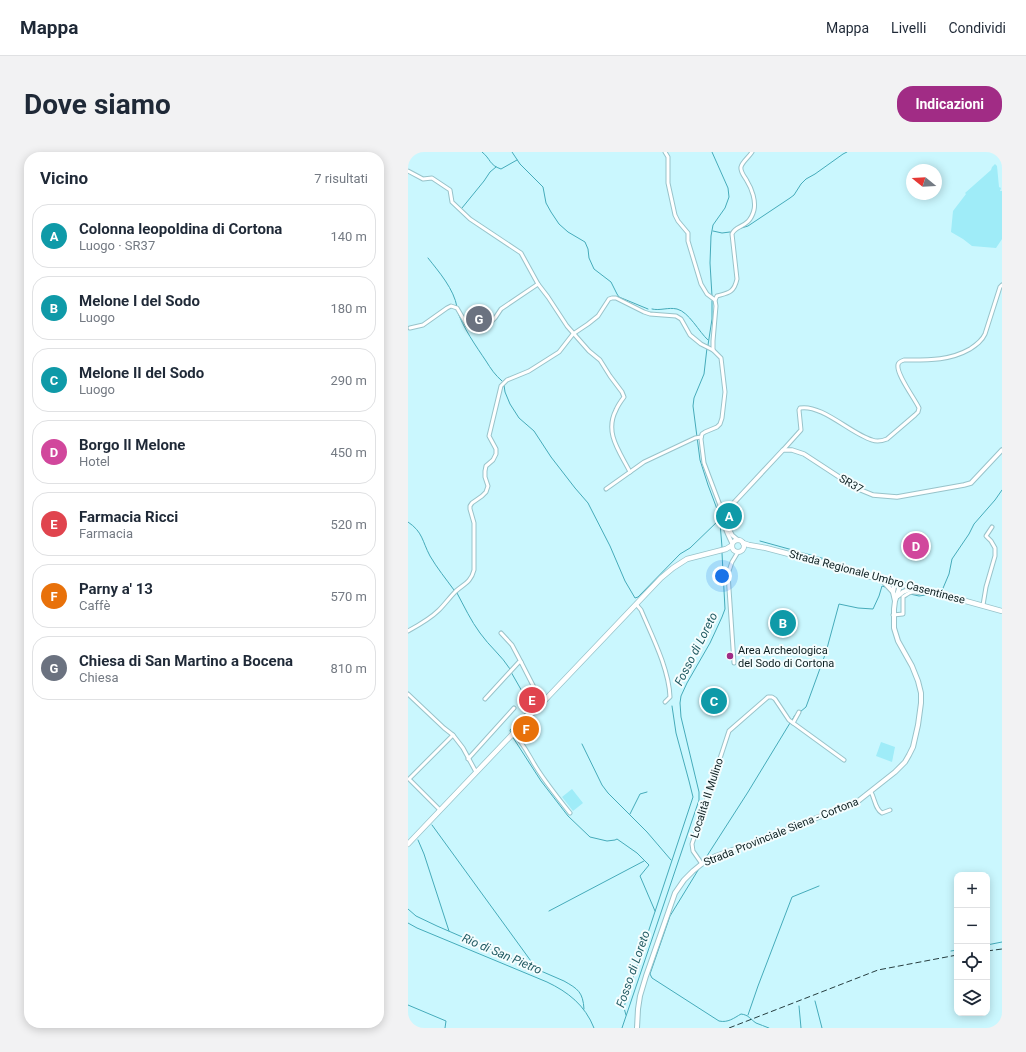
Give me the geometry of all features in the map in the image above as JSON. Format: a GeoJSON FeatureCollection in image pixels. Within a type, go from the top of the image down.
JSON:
{"type":"FeatureCollection","features":[{"type":"Feature","properties":{"kind":"main road"},"geometry":{"type":"LineString","coordinates":[[735,540],[740,540],[744,547],[735,548],[735,540]]}},
{"type":"Feature","properties":{"kind":"main road","name":"Strada Regionale Umbro Casentinese"},"geometry":{"type":"LineString","coordinates":[[743,543],[1002,611]]}},
{"type":"Feature","properties":{"kind":"main road"},"geometry":{"type":"LineString","coordinates":[[408,844],[672,568],[687,559],[723,550],[752,546]]}},
{"type":"Feature","properties":{"kind":"main road"},"geometry":{"type":"LineString","coordinates":[[882,580],[893,592]]}},
{"type":"Feature","properties":{"kind":"main road"},"geometry":{"type":"LineString","coordinates":[[895,601],[893,592],[894,587],[898,584]]}},
{"type":"Feature","properties":{"kind":"main road"},"geometry":{"type":"LineString","coordinates":[[898,584],[898,596]]}},
{"type":"Feature","properties":{"kind":"main road"},"geometry":{"type":"LineString","coordinates":[[895,601],[903,592],[915,587]]}},
{"type":"Feature","properties":{"kind":"main road","name":"Strada Provinciale Siena - Cortona"},"geometry":{"type":"LineString","coordinates":[[638,1028],[638,1009],[642,986],[676,893],[684,880],[702,864],[716,856],[848,807],[857,802],[900,768],[909,755],[915,738],[921,703],[921,693],[912,666],[894,628],[893,615],[895,601]]}},
{"type":"Feature","properties":{"kind":"street"},"geometry":{"type":"LineString","coordinates":[[666,152],[668,157],[668,183],[676,215],[678,221],[688,233],[688,241],[701,284],[707,294],[715,300]]}},
{"type":"Feature","properties":{"kind":"street"},"geometry":{"type":"LineString","coordinates":[[713,350],[716,296],[730,292],[736,285],[732,234],[734,230],[747,223],[753,213],[753,197],[748,182],[741,169],[741,166],[752,152]]}},
{"type":"Feature","properties":{"kind":"street"},"geometry":{"type":"LineString","coordinates":[[408,171],[424,179],[432,178],[450,190],[452,202],[470,219],[521,254],[538,284],[567,326],[589,351],[600,360],[624,397],[615,411],[611,429],[613,440],[630,472]]}},
{"type":"Feature","properties":{"kind":"street"},"geometry":{"type":"LineString","coordinates":[[410,328],[424,325],[451,306],[457,308],[467,325],[471,323],[477,328],[482,328],[487,326],[495,318],[501,309],[538,284]]}},
{"type":"Feature","properties":{"kind":"street"},"geometry":{"type":"LineString","coordinates":[[734,663],[728,574],[735,548],[725,527],[724,516],[729,508],[801,430],[800,408],[803,407],[827,415],[865,438],[873,441],[887,439],[915,415],[919,408],[908,391],[900,374],[898,364],[904,360],[934,360],[952,357],[976,346],[986,334],[1000,287],[1002,285]]}},
{"type":"Feature","properties":{"kind":"street"},"geometry":{"type":"LineString","coordinates":[[408,631],[440,609],[456,591],[473,576],[474,523],[470,506],[486,492],[488,486],[485,471],[486,466],[493,460],[496,454],[496,449],[489,436],[501,386],[507,380],[529,371],[559,352],[573,334],[598,316],[609,299],[616,298],[650,314],[676,316],[681,319],[690,335],[713,350],[722,358],[725,392],[722,418],[717,427],[705,432],[700,437],[644,462],[606,489]]}},
{"type":"Feature","properties":{"kind":"street"},"geometry":{"type":"LineString","coordinates":[[700,437],[704,463],[730,532],[738,540]]}},
{"type":"Feature","properties":{"kind":"street","name":"SR37"},"geometry":{"type":"LineString","coordinates":[[783,450],[792,450],[804,454],[856,488],[873,495],[897,497],[971,483],[1002,450]]}},
{"type":"Feature","properties":{"kind":"street"},"geometry":{"type":"LineString","coordinates":[[983,605],[986,587],[995,556],[995,548],[992,541],[986,536],[992,527]]}},
{"type":"Feature","properties":{"kind":"street"},"geometry":{"type":"LineString","coordinates":[[893,615],[903,614],[903,597],[905,595],[912,592],[922,593],[926,590]]}},
{"type":"Feature","properties":{"kind":"street"},"geometry":{"type":"LineString","coordinates":[[636,604],[641,610],[668,680],[670,697],[665,702]]}},
{"type":"Feature","properties":{"kind":"street"},"geometry":{"type":"LineString","coordinates":[[501,633],[512,645],[542,703]]}},
{"type":"Feature","properties":{"kind":"street"},"geometry":{"type":"LineString","coordinates":[[485,699],[519,662],[521,662]]}},
{"type":"Feature","properties":{"kind":"street"},"geometry":{"type":"LineString","coordinates":[[408,694],[453,735],[476,772]]}},
{"type":"Feature","properties":{"kind":"street","name":"Località Il Mulino"},"geometry":{"type":"LineString","coordinates":[[702,864],[693,851],[692,844],[729,731],[768,698],[772,697],[775,699],[789,720],[793,723]]}},
{"type":"Feature","properties":{"kind":"street"},"geometry":{"type":"LineString","coordinates":[[468,759],[514,708]]}},
{"type":"Feature","properties":{"kind":"street"},"geometry":{"type":"LineString","coordinates":[[799,712],[793,723],[844,760]]}},
{"type":"Feature","properties":{"kind":"street"},"geometry":{"type":"LineString","coordinates":[[513,734],[520,741],[559,800],[570,813]]}},
{"type":"Feature","properties":{"kind":"street"},"geometry":{"type":"LineString","coordinates":[[440,810],[409,779],[453,735]]}},
{"type":"Feature","properties":{"kind":"street"},"geometry":{"type":"LineString","coordinates":[[871,792],[879,811],[882,813],[890,810]]}},
{"type":"Feature","properties":{"kind":"shaded area"},"geometry":{"type":"Polygon","coordinates":[[[995,164],[997,166],[999,187],[1001,188],[1000,191],[1002,191],[1002,239],[996,248],[972,246],[951,232],[953,211],[966,194],[965,193],[991,170],[995,164]]]}},
{"type":"Feature","properties":{"kind":"shaded area"},"geometry":{"type":"Polygon","coordinates":[[[881,742],[895,747],[892,762],[876,756],[881,742]]]}},
{"type":"Feature","properties":{"kind":"shaded area"},"geometry":{"type":"Polygon","coordinates":[[[572,789],[583,803],[573,811],[562,797],[572,789]]]}},
{"type":"Feature","properties":{"kind":"waterway"},"geometry":{"type":"LineString","coordinates":[[482,152],[494,166],[501,169],[517,160]]}},
{"type":"Feature","properties":{"kind":"waterway"},"geometry":{"type":"LineString","coordinates":[[512,152],[520,164],[543,187],[546,203],[559,224],[568,232],[585,242],[588,249],[589,258],[594,269],[611,282],[619,297],[648,309]]}},
{"type":"Feature","properties":{"kind":"waterway"},"geometry":{"type":"LineString","coordinates":[[712,152],[728,188],[729,197],[725,208],[713,225],[711,236],[710,263],[712,296]]}},
{"type":"Feature","properties":{"kind":"waterway"},"geometry":{"type":"LineString","coordinates":[[738,229],[748,226],[790,198],[806,179],[847,152]]}},
{"type":"Feature","properties":{"kind":"waterway"},"geometry":{"type":"LineString","coordinates":[[462,208],[490,172],[496,167]]}},
{"type":"Feature","properties":{"kind":"waterway"},"geometry":{"type":"LineString","coordinates":[[713,231],[722,233],[730,232]]}},
{"type":"Feature","properties":{"kind":"waterway"},"geometry":{"type":"LineString","coordinates":[[428,258],[449,287],[457,307]]}},
{"type":"Feature","properties":{"kind":"waterway"},"geometry":{"type":"LineString","coordinates":[[708,345],[712,319],[712,301]]}},
{"type":"Feature","properties":{"kind":"waterway"},"geometry":{"type":"LineString","coordinates":[[652,309],[677,309],[681,311],[690,318],[708,340]]}},
{"type":"Feature","properties":{"kind":"waterway"},"geometry":{"type":"LineString","coordinates":[[457,310],[474,343],[491,369],[502,381]]}},
{"type":"Feature","properties":{"kind":"waterway","name":"Fosso di Loreto"},"geometry":{"type":"LineString","coordinates":[[707,348],[704,374],[694,398],[693,406],[700,460],[717,509],[722,547]]}},
{"type":"Feature","properties":{"kind":"waterway"},"geometry":{"type":"LineString","coordinates":[[504,385],[510,404],[519,418],[534,431],[551,457],[588,503],[610,546],[625,581],[635,598],[638,597],[680,554],[690,548],[719,520]]}},
{"type":"Feature","properties":{"kind":"waterway"},"geometry":{"type":"LineString","coordinates":[[941,593],[949,574],[952,559],[974,524],[1002,490]]}},
{"type":"Feature","properties":{"kind":"waterway"},"geometry":{"type":"LineString","coordinates":[[408,522],[417,529],[430,556],[454,590]]}},
{"type":"Feature","properties":{"kind":"waterway"},"geometry":{"type":"LineString","coordinates":[[760,541],[825,559]]}},
{"type":"Feature","properties":{"kind":"waterway","name":"Fosso di Loreto"},"geometry":{"type":"LineString","coordinates":[[622,1028],[699,800],[699,792],[681,717],[680,703],[681,696],[687,683],[710,643],[725,609],[722,553]]}},
{"type":"Feature","properties":{"kind":"waterway"},"geometry":{"type":"LineString","coordinates":[[800,712],[806,707],[826,652],[839,604],[873,609],[882,586],[885,587]]}},
{"type":"Feature","properties":{"kind":"waterway"},"geometry":{"type":"LineString","coordinates":[[457,593],[477,628],[510,669]]}},
{"type":"Feature","properties":{"kind":"waterway"},"geometry":{"type":"LineString","coordinates":[[910,594],[919,596],[932,594]]}},
{"type":"Feature","properties":{"kind":"waterway"},"geometry":{"type":"LineString","coordinates":[[511,672],[531,707],[510,730],[511,734]]}},
{"type":"Feature","properties":{"kind":"waterway"},"geometry":{"type":"LineString","coordinates":[[626,1015],[624,1008],[626,999],[693,797],[676,733],[672,706]]}},
{"type":"Feature","properties":{"kind":"waterway"},"geometry":{"type":"LineString","coordinates":[[792,720],[797,713]]}},
{"type":"Feature","properties":{"kind":"waterway"},"geometry":{"type":"LineString","coordinates":[[705,859],[790,723]]}},
{"type":"Feature","properties":{"kind":"waterway"},"geometry":{"type":"LineString","coordinates":[[512,736],[541,781],[568,816],[590,837],[607,841],[617,839],[637,853],[649,865],[640,876],[655,911]]}},
{"type":"Feature","properties":{"kind":"waterway"},"geometry":{"type":"LineString","coordinates":[[582,744],[602,785],[608,793],[647,832],[671,860]]}},
{"type":"Feature","properties":{"kind":"waterway"},"geometry":{"type":"LineString","coordinates":[[630,814],[640,794],[647,792]]}},
{"type":"Feature","properties":{"kind":"waterway"},"geometry":{"type":"LineString","coordinates":[[432,825],[536,968]]}},
{"type":"Feature","properties":{"kind":"waterway"},"geometry":{"type":"LineString","coordinates":[[418,840],[449,931]]}},
{"type":"Feature","properties":{"kind":"waterway"},"geometry":{"type":"LineString","coordinates":[[549,911],[644,861]]}},
{"type":"Feature","properties":{"kind":"waterway"},"geometry":{"type":"LineString","coordinates":[[700,867],[670,916],[650,974],[652,978],[719,1021],[728,1021],[741,1014],[748,1016],[756,1023],[769,1028]]}},
{"type":"Feature","properties":{"kind":"waterway"},"geometry":{"type":"LineString","coordinates":[[748,1015],[792,897],[819,886]]}},
{"type":"Feature","properties":{"kind":"waterway"},"geometry":{"type":"LineString","coordinates":[[408,909],[416,916],[437,926],[573,986],[581,995],[584,1009]]}},
{"type":"Feature","properties":{"kind":"waterway","name":"Rio di San Pietro"},"geometry":{"type":"LineString","coordinates":[[408,923],[555,986],[569,995],[581,1006],[594,1028]]}},
{"type":"Feature","properties":{"kind":"waterway"},"geometry":{"type":"LineString","coordinates":[[990,944],[1002,942]]}},
{"type":"Feature","properties":{"kind":"waterway"},"geometry":{"type":"LineString","coordinates":[[815,1001],[822,1028]]}},
{"type":"Feature","properties":{"kind":"waterway"},"geometry":{"type":"LineString","coordinates":[[408,1005],[446,1021],[445,1028]]}},
{"type":"Feature","properties":{"kind":"waterway"},"geometry":{"type":"LineString","coordinates":[[799,1006],[801,1028]]}},
{"type":"Feature","properties":{"kind":"railway"},"geometry":{"type":"LineString","coordinates":[[990,951],[1002,949]]}},
{"type":"Feature","properties":{"kind":"railway"},"geometry":{"type":"LineString","coordinates":[[729,1028],[878,970],[954,956]]}},
{"type":"Feature","properties":{"kind":"place","name":"Chiesa di San Martino a Bocena"},"geometry":{"type":"Point","coordinates":[479,319]}},
{"type":"Feature","properties":{"kind":"place","name":"Colonna leopoldina di Cortona"},"geometry":{"type":"Point","coordinates":[729,516]}},
{"type":"Feature","properties":{"kind":"place","name":"Borgo Il Melone"},"geometry":{"type":"Point","coordinates":[916,546]}},
{"type":"Feature","properties":{"kind":"place","name":"Melone I del Sodo"},"geometry":{"type":"Point","coordinates":[783,623]}},
{"type":"Feature","properties":{"kind":"place","name":"Area Archeologica del Sodo di Cortona"},"geometry":{"type":"Point","coordinates":[730,656]}},
{"type":"Feature","properties":{"kind":"place","name":"Farmacia Ricci"},"geometry":{"type":"Point","coordinates":[532,700]}},
{"type":"Feature","properties":{"kind":"place","name":"Melone II del Sodo"},"geometry":{"type":"Point","coordinates":[714,701]}},
{"type":"Feature","properties":{"kind":"place","name":"Parny a' 13"},"geometry":{"type":"Point","coordinates":[526,729]}}]}
